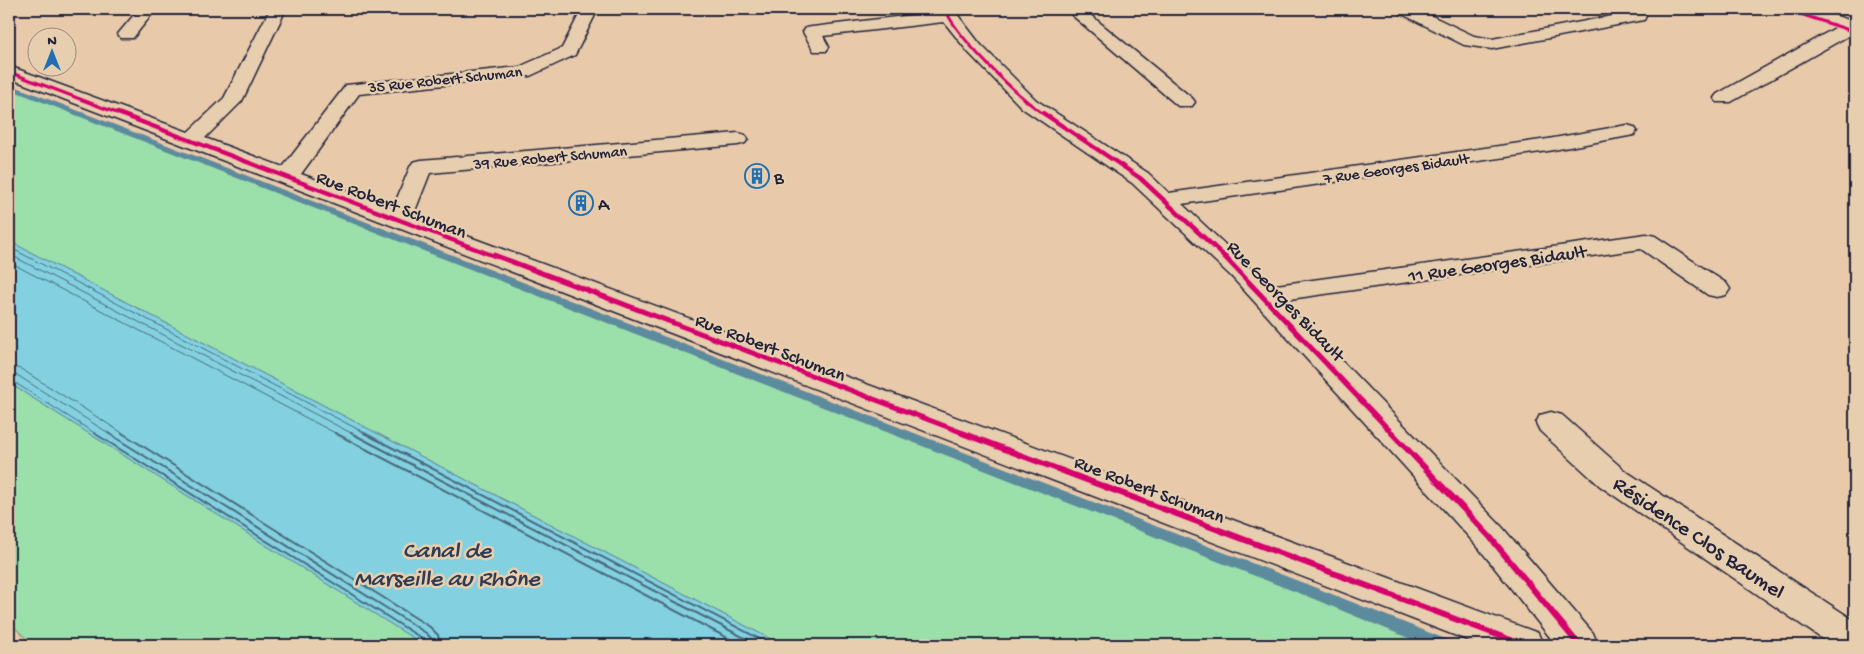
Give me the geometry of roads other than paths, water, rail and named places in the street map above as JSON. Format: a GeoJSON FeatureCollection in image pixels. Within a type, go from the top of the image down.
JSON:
{"type":"FeatureCollection","features":[{"type":"Feature","properties":{"kind":"street"},"geometry":{"type":"LineString","coordinates":[[127,34],[148,9]]}},
{"type":"Feature","properties":{"kind":"street"},"geometry":{"type":"LineString","coordinates":[[189,142],[232,100],[278,9]]}},
{"type":"Feature","properties":{"kind":"street","name":"35 Rue Robert Schuman"},"geometry":{"type":"LineString","coordinates":[[286,179],[353,89],[523,72],[569,50],[590,9]]}},
{"type":"Feature","properties":{"kind":"street"},"geometry":{"type":"LineString","coordinates":[[1073,9],[1185,102]]}},
{"type":"Feature","properties":{"kind":"street"},"geometry":{"type":"LineString","coordinates":[[1404,9],[1470,41],[1492,44],[1638,16]]}},
{"type":"Feature","properties":{"kind":"street"},"geometry":{"type":"LineString","coordinates":[[1799,9],[1853,27]]}},
{"type":"Feature","properties":{"kind":"street"},"geometry":{"type":"LineString","coordinates":[[820,47],[806,27],[947,12]]}},
{"type":"Feature","properties":{"kind":"street","name":"Rue Georges Bidault"},"geometry":{"type":"LineString","coordinates":[[947,12],[974,48],[1029,104],[1140,178],[1264,295],[1490,537],[1579,645]]}},
{"type":"Feature","properties":{"kind":"street"},"geometry":{"type":"LineString","coordinates":[[1724,98],[1853,27]]}},
{"type":"Feature","properties":{"kind":"street","name":"Rue Robert Schuman"},"geometry":{"type":"LineString","coordinates":[[9,72],[286,179],[1524,645]]}},
{"type":"Feature","properties":{"kind":"street","name":"7 Rue Georges Bidault"},"geometry":{"type":"LineString","coordinates":[[1165,200],[1548,145],[1627,130]]}},
{"type":"Feature","properties":{"kind":"street","name":"39 Rue Robert Schuman"},"geometry":{"type":"LineString","coordinates":[[399,221],[421,167],[738,139]]}},
{"type":"Feature","properties":{"kind":"street","name":"11 Rue Georges Bidault"},"geometry":{"type":"LineString","coordinates":[[1264,295],[1646,241],[1716,289]]}},
{"type":"Feature","properties":{"kind":"street","name":"Résidence Clos Baumel"},"geometry":{"type":"LineString","coordinates":[[1551,423],[1612,478],[1855,641]]}},
{"type":"Feature","properties":{"kind":"water","name":"Canal de Marseille au Rhône"},"geometry":{"type":"Polygon","coordinates":[[[9,241],[782,645],[424,645],[9,383],[9,241]]]}},
{"type":"Feature","properties":{"kind":"waterway"},"geometry":{"type":"LineString","coordinates":[[9,86],[1314,593],[1442,645]]}},
{"type":"Feature","properties":{"kind":"place","name":"B"},"geometry":{"type":"Point","coordinates":[757,176]}},
{"type":"Feature","properties":{"kind":"place","name":"A"},"geometry":{"type":"Point","coordinates":[581,203]}}]}
